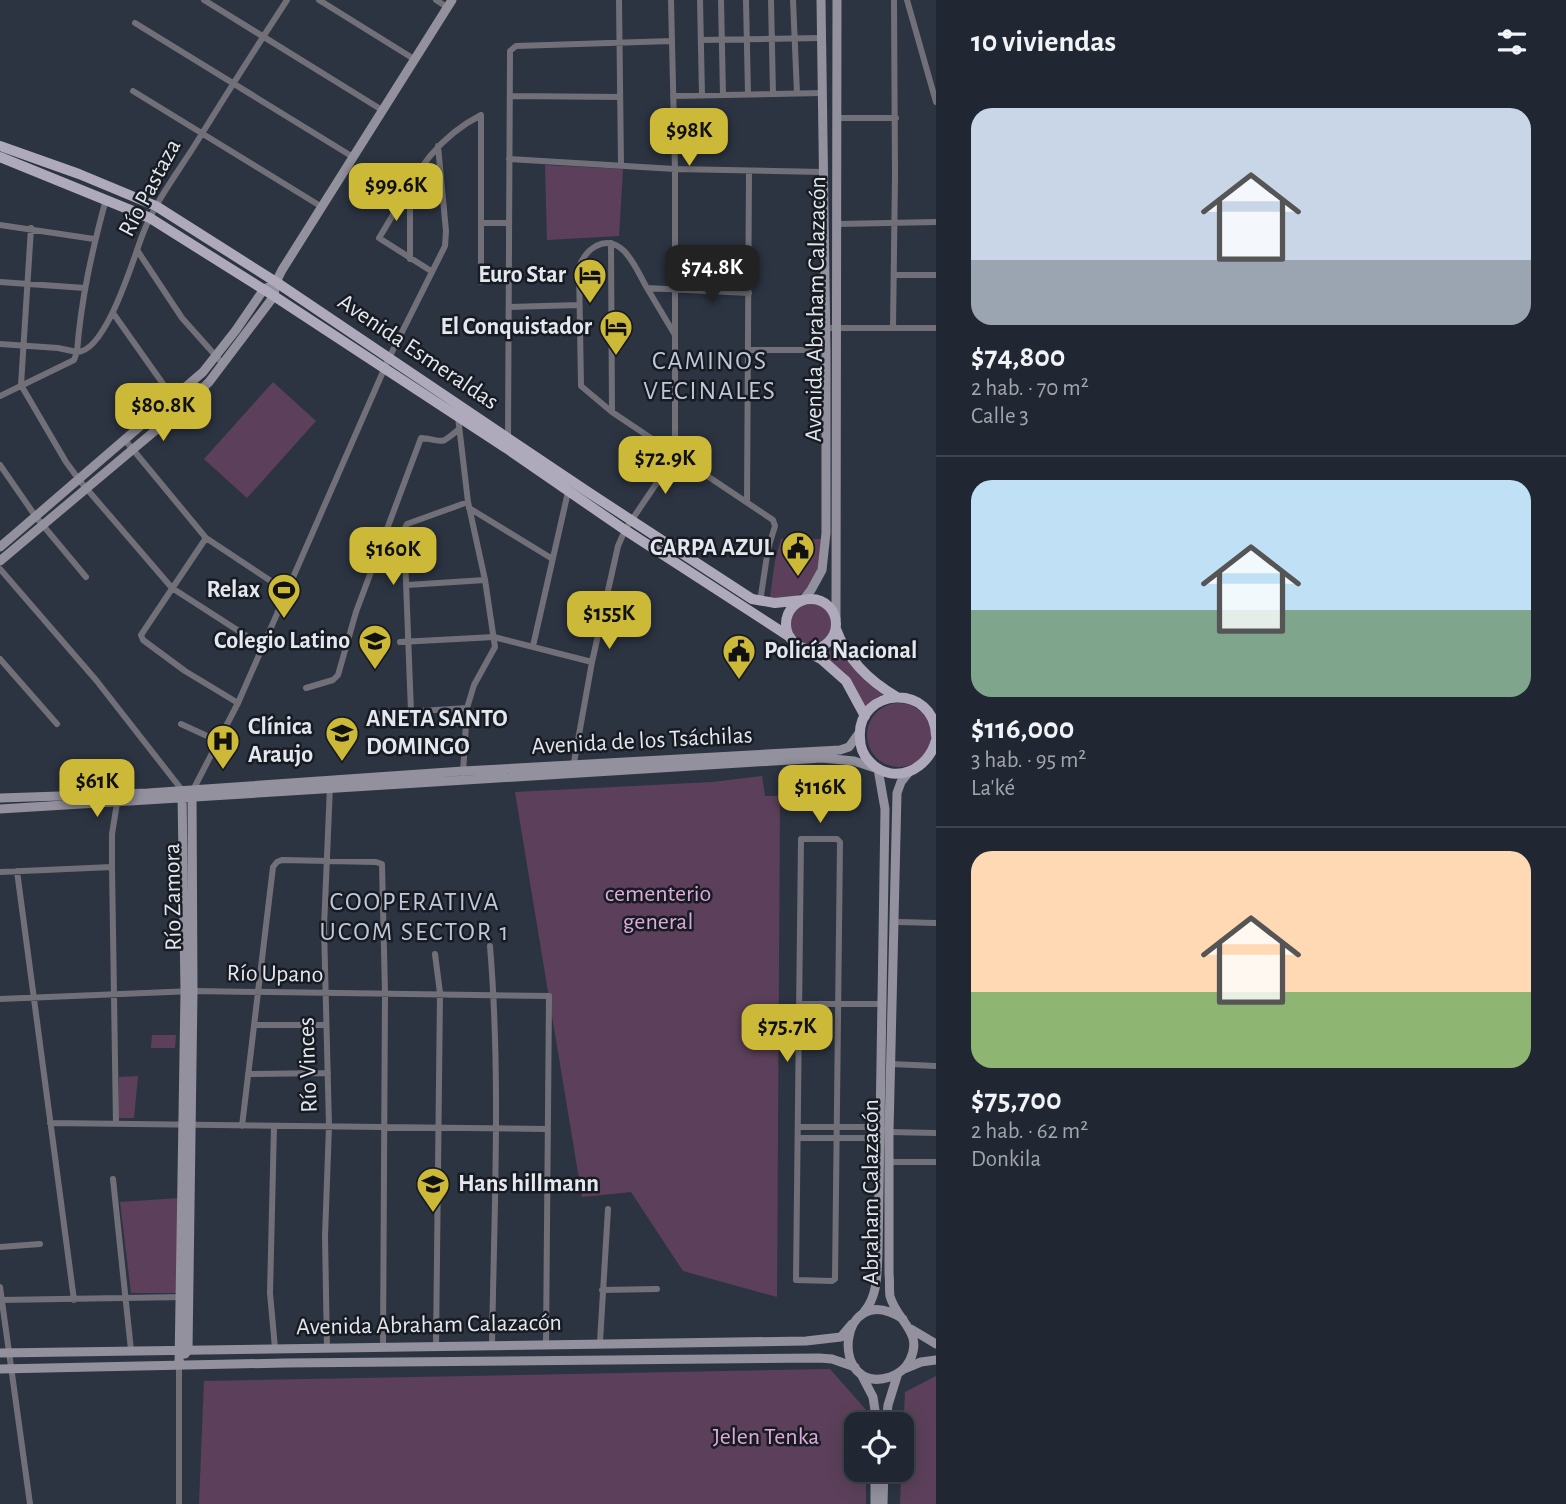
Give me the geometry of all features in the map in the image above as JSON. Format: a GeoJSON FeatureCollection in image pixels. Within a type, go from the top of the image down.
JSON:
{"type":"FeatureCollection","features":[{"type":"Feature","properties":{"kind":"main road","name":"Avenida Abraham Calazacón"},"geometry":{"type":"LineString","coordinates":[[803,600],[817,581],[825,553],[826,328],[821,0]]}},
{"type":"Feature","properties":{"kind":"main road","name":"Avenida Abraham Calazacón"},"geometry":{"type":"LineString","coordinates":[[837,0],[836,624],[847,653],[856,665],[897,697]]}},
{"type":"Feature","properties":{"kind":"main road"},"geometry":{"type":"LineString","coordinates":[[83,484],[125,440],[219,361],[274,296],[276,282],[450,3]]}},
{"type":"Feature","properties":{"kind":"main road","name":"Avenida Esmeraldas"},"geometry":{"type":"LineString","coordinates":[[1,151],[79,174],[156,206],[276,282],[458,417],[507,443],[568,492],[793,640],[806,652],[821,659],[846,681],[865,716]]}},
{"type":"Feature","properties":{"kind":"main road","name":"Avenida Esmeraldas"},"geometry":{"type":"LineString","coordinates":[[1,151],[150,218],[386,363],[705,570],[760,602]]}},
{"type":"Feature","properties":{"kind":"main road"},"geometry":{"type":"LineString","coordinates":[[0,547],[132,449],[196,395],[264,289],[276,282]]}},
{"type":"Feature","properties":{"kind":"main road"},"geometry":{"type":"LineString","coordinates":[[188,386],[196,395]]}},
{"type":"Feature","properties":{"kind":"main road"},"geometry":{"type":"LineString","coordinates":[[0,561],[38,521]]}},
{"type":"Feature","properties":{"kind":"main road"},"geometry":{"type":"LineString","coordinates":[[760,602],[775,603],[803,600],[820,600],[833,611],[836,624],[833,637],[820,647],[812,649],[793,640],[786,628],[789,611],[803,600]]}},
{"type":"Feature","properties":{"kind":"main road"},"geometry":{"type":"LineString","coordinates":[[897,697],[917,702],[931,716],[936,726],[936,738],[932,758],[909,772],[888,773],[878,769],[863,753],[859,733],[865,716],[873,706],[884,699],[897,697]]}},
{"type":"Feature","properties":{"kind":"main road","name":"Avenida de los Tsáchilas"},"geometry":{"type":"LineString","coordinates":[[0,798],[188,794],[330,785],[462,781],[840,750],[849,747],[859,733]]}},
{"type":"Feature","properties":{"kind":"main road","name":"Avenida de los Tsáchilas"},"geometry":{"type":"LineString","coordinates":[[330,785],[463,771],[573,770],[822,758],[854,761],[878,769]]}},
{"type":"Feature","properties":{"kind":"main road","name":"Abraham Calazacón"},"geometry":{"type":"LineString","coordinates":[[861,1316],[871,1304],[877,1279],[885,809],[878,769]]}},
{"type":"Feature","properties":{"kind":"main road","name":"Abraham Calazacón"},"geometry":{"type":"LineString","coordinates":[[903,1319],[890,1295],[890,1132],[897,793],[909,772]]}},
{"type":"Feature","properties":{"kind":"main road","name":"Avenida de los Tsáchilas"},"geometry":{"type":"LineString","coordinates":[[0,809],[117,803],[188,794]]}},
{"type":"Feature","properties":{"kind":"main road","name":"Río Zamora"},"geometry":{"type":"LineString","coordinates":[[179,1365],[183,1350],[187,1125],[188,794]]}},
{"type":"Feature","properties":{"kind":"main road"},"geometry":{"type":"LineString","coordinates":[[875,1412],[873,1397],[847,1354],[846,1338],[852,1324],[861,1316],[882,1310],[903,1319],[914,1339],[910,1361],[900,1372],[887,1412]]}},
{"type":"Feature","properties":{"kind":"main road","name":"Avenida Abraham Calazacón"},"geometry":{"type":"LineString","coordinates":[[4,1352],[822,1341],[841,1337],[852,1324]]}},
{"type":"Feature","properties":{"kind":"main road"},"geometry":{"type":"LineString","coordinates":[[910,1328],[936,1344]]}},
{"type":"Feature","properties":{"kind":"main road","name":"Avenida Abraham Calazacón"},"geometry":{"type":"LineString","coordinates":[[5,1368],[819,1358],[832,1359],[858,1370]]}},
{"type":"Feature","properties":{"kind":"main road"},"geometry":{"type":"LineString","coordinates":[[858,1370],[875,1378],[891,1377],[921,1362],[936,1360]]}},
{"type":"Feature","properties":{"kind":"main road"},"geometry":{"type":"LineString","coordinates":[[874,1504],[875,1482]]}},
{"type":"Feature","properties":{"kind":"main road"},"geometry":{"type":"LineString","coordinates":[[883,1504],[884,1482]]}},
{"type":"Feature","properties":{"kind":"street"},"geometry":{"type":"LineString","coordinates":[[204,0],[382,110]]}},
{"type":"Feature","properties":{"kind":"street","name":"Río Pastaza"},"geometry":{"type":"LineString","coordinates":[[0,396],[74,360],[77,352],[90,347],[113,313],[156,206],[287,0]]}},
{"type":"Feature","properties":{"kind":"street"},"geometry":{"type":"LineString","coordinates":[[319,0],[414,59]]}},
{"type":"Feature","properties":{"kind":"street"},"geometry":{"type":"LineString","coordinates":[[436,0],[450,3]]}},
{"type":"Feature","properties":{"kind":"street"},"geometry":{"type":"LineString","coordinates":[[619,0],[621,165]]}},
{"type":"Feature","properties":{"kind":"street"},"geometry":{"type":"LineString","coordinates":[[573,770],[592,662],[618,546],[625,530],[676,456],[676,169],[671,0]]}},
{"type":"Feature","properties":{"kind":"street"},"geometry":{"type":"LineString","coordinates":[[700,0],[702,95]]}},
{"type":"Feature","properties":{"kind":"street"},"geometry":{"type":"LineString","coordinates":[[721,0],[723,94]]}},
{"type":"Feature","properties":{"kind":"street"},"geometry":{"type":"LineString","coordinates":[[746,0],[748,94]]}},
{"type":"Feature","properties":{"kind":"street"},"geometry":{"type":"LineString","coordinates":[[771,0],[773,93]]}},
{"type":"Feature","properties":{"kind":"street"},"geometry":{"type":"LineString","coordinates":[[793,0],[797,93]]}},
{"type":"Feature","properties":{"kind":"street"},"geometry":{"type":"LineString","coordinates":[[893,328],[894,0]]}},
{"type":"Feature","properties":{"kind":"street"},"geometry":{"type":"LineString","coordinates":[[907,0],[936,102]]}},
{"type":"Feature","properties":{"kind":"street"},"geometry":{"type":"LineString","coordinates":[[135,23],[353,158]]}},
{"type":"Feature","properties":{"kind":"street"},"geometry":{"type":"LineString","coordinates":[[701,40],[821,38]]}},
{"type":"Feature","properties":{"kind":"street"},"geometry":{"type":"LineString","coordinates":[[507,443],[510,51],[516,46],[672,41]]}},
{"type":"Feature","properties":{"kind":"street"},"geometry":{"type":"LineString","coordinates":[[133,90],[322,207]]}},
{"type":"Feature","properties":{"kind":"street"},"geometry":{"type":"LineString","coordinates":[[673,96],[822,93]]}},
{"type":"Feature","properties":{"kind":"street"},"geometry":{"type":"LineString","coordinates":[[510,96],[620,97]]}},
{"type":"Feature","properties":{"kind":"street"},"geometry":{"type":"LineString","coordinates":[[431,271],[379,238],[421,165],[438,146],[480,115],[483,116],[481,282]]}},
{"type":"Feature","properties":{"kind":"street"},"geometry":{"type":"LineString","coordinates":[[838,118],[895,118]]}},
{"type":"Feature","properties":{"kind":"street","name":"Río Zamora"},"geometry":{"type":"LineString","coordinates":[[188,794],[238,703],[386,363],[445,246],[438,146]]}},
{"type":"Feature","properties":{"kind":"street"},"geometry":{"type":"LineString","coordinates":[[509,159],[676,169],[823,172]]}},
{"type":"Feature","properties":{"kind":"street"},"geometry":{"type":"LineString","coordinates":[[747,502],[749,171]]}},
{"type":"Feature","properties":{"kind":"street"},"geometry":{"type":"LineString","coordinates":[[410,188],[410,258]]}},
{"type":"Feature","properties":{"kind":"street"},"geometry":{"type":"LineString","coordinates":[[0,344],[77,352],[94,239],[106,199]]}},
{"type":"Feature","properties":{"kind":"street"},"geometry":{"type":"LineString","coordinates":[[838,223],[936,222]]}},
{"type":"Feature","properties":{"kind":"street"},"geometry":{"type":"LineString","coordinates":[[481,223],[509,223]]}},
{"type":"Feature","properties":{"kind":"street"},"geometry":{"type":"LineString","coordinates":[[0,225],[94,239]]}},
{"type":"Feature","properties":{"kind":"street"},"geometry":{"type":"LineString","coordinates":[[31,228],[21,385],[66,462],[172,588],[262,646]]}},
{"type":"Feature","properties":{"kind":"street"},"geometry":{"type":"LineString","coordinates":[[676,337],[619,246],[611,243],[588,251],[579,268],[581,386],[612,412],[774,522],[760,602]]}},
{"type":"Feature","properties":{"kind":"street"},"geometry":{"type":"LineString","coordinates":[[611,243],[612,412]]}},
{"type":"Feature","properties":{"kind":"street"},"geometry":{"type":"LineString","coordinates":[[137,250],[182,318],[219,361]]}},
{"type":"Feature","properties":{"kind":"street"},"geometry":{"type":"LineString","coordinates":[[895,275],[936,275]]}},
{"type":"Feature","properties":{"kind":"street"},"geometry":{"type":"LineString","coordinates":[[0,282],[85,288]]}},
{"type":"Feature","properties":{"kind":"street"},"geometry":{"type":"LineString","coordinates":[[647,288],[749,293]]}},
{"type":"Feature","properties":{"kind":"street"},"geometry":{"type":"LineString","coordinates":[[509,307],[579,305]]}},
{"type":"Feature","properties":{"kind":"street"},"geometry":{"type":"LineString","coordinates":[[113,313],[173,398]]}},
{"type":"Feature","properties":{"kind":"street"},"geometry":{"type":"LineString","coordinates":[[826,328],[936,328]]}},
{"type":"Feature","properties":{"kind":"street"},"geometry":{"type":"LineString","coordinates":[[749,350],[837,350]]}},
{"type":"Feature","properties":{"kind":"street"},"geometry":{"type":"LineString","coordinates":[[458,417],[468,505],[485,580],[495,647],[474,685],[467,708],[462,781]]}},
{"type":"Feature","properties":{"kind":"street"},"geometry":{"type":"LineString","coordinates":[[306,688],[333,680],[338,675],[356,612],[421,438],[439,442],[459,429]]}},
{"type":"Feature","properties":{"kind":"street"},"geometry":{"type":"LineString","coordinates":[[125,440],[206,538],[286,592]]}},
{"type":"Feature","properties":{"kind":"street"},"geometry":{"type":"LineString","coordinates":[[0,465],[38,521],[86,577]]}},
{"type":"Feature","properties":{"kind":"street"},"geometry":{"type":"LineString","coordinates":[[533,646],[568,492]]}},
{"type":"Feature","properties":{"kind":"street"},"geometry":{"type":"LineString","coordinates":[[468,505],[551,558]]}},
{"type":"Feature","properties":{"kind":"street"},"geometry":{"type":"LineString","coordinates":[[411,712],[405,642],[405,526],[468,505]]}},
{"type":"Feature","properties":{"kind":"street"},"geometry":{"type":"LineString","coordinates":[[206,538],[141,635],[143,640],[185,671],[238,703]]}},
{"type":"Feature","properties":{"kind":"street"},"geometry":{"type":"LineString","coordinates":[[0,569],[96,680],[188,794]]}},
{"type":"Feature","properties":{"kind":"street"},"geometry":{"type":"LineString","coordinates":[[407,585],[485,580]]}},
{"type":"Feature","properties":{"kind":"street"},"geometry":{"type":"LineString","coordinates":[[405,642],[494,637],[592,662]]}},
{"type":"Feature","properties":{"kind":"street"},"geometry":{"type":"LineString","coordinates":[[0,659],[57,724]]}},
{"type":"Feature","properties":{"kind":"street"},"geometry":{"type":"LineString","coordinates":[[374,714],[467,708]]}},
{"type":"Feature","properties":{"kind":"street"},"geometry":{"type":"LineString","coordinates":[[181,724],[218,741]]}},
{"type":"Feature","properties":{"kind":"street","name":"Río Vinces"},"geometry":{"type":"LineString","coordinates":[[327,1349],[325,1236],[329,1126],[324,927],[330,785]]}},
{"type":"Feature","properties":{"kind":"street"},"geometry":{"type":"LineString","coordinates":[[116,1124],[112,867],[117,803]]}},
{"type":"Feature","properties":{"kind":"street"},"geometry":{"type":"LineString","coordinates":[[802,839],[840,840],[838,1003],[834,1281],[797,1281],[802,839]]}},
{"type":"Feature","properties":{"kind":"street"},"geometry":{"type":"LineString","coordinates":[[242,1126],[272,871],[277,862],[382,864],[385,993],[383,1347]]}},
{"type":"Feature","properties":{"kind":"street"},"geometry":{"type":"LineString","coordinates":[[0,873],[112,867]]}},
{"type":"Feature","properties":{"kind":"street"},"geometry":{"type":"LineString","coordinates":[[17,872],[74,1300]]}},
{"type":"Feature","properties":{"kind":"street"},"geometry":{"type":"LineString","coordinates":[[898,922],[936,923]]}},
{"type":"Feature","properties":{"kind":"street"},"geometry":{"type":"LineString","coordinates":[[490,946],[494,995],[495,1128],[492,1346]]}},
{"type":"Feature","properties":{"kind":"street"},"geometry":{"type":"LineString","coordinates":[[435,954],[440,993],[436,1346]]}},
{"type":"Feature","properties":{"kind":"street","name":"Río Upano"},"geometry":{"type":"LineString","coordinates":[[0,999],[189,992],[549,996],[547,1129]]}},
{"type":"Feature","properties":{"kind":"street"},"geometry":{"type":"LineString","coordinates":[[801,1004],[880,1004]]}},
{"type":"Feature","properties":{"kind":"street"},"geometry":{"type":"LineString","coordinates":[[254,1025],[326,1025]]}},
{"type":"Feature","properties":{"kind":"street"},"geometry":{"type":"LineString","coordinates":[[891,1064],[936,1066]]}},
{"type":"Feature","properties":{"kind":"street"},"geometry":{"type":"LineString","coordinates":[[248,1074],[328,1073]]}},
{"type":"Feature","properties":{"kind":"street"},"geometry":{"type":"LineString","coordinates":[[50,1123],[547,1129],[545,1344]]}},
{"type":"Feature","properties":{"kind":"street"},"geometry":{"type":"LineString","coordinates":[[274,1126],[270,1293],[275,1348]]}},
{"type":"Feature","properties":{"kind":"street"},"geometry":{"type":"LineString","coordinates":[[799,1127],[879,1132]]}},
{"type":"Feature","properties":{"kind":"street"},"geometry":{"type":"LineString","coordinates":[[799,1138],[836,1138],[879,1132]]}},
{"type":"Feature","properties":{"kind":"street"},"geometry":{"type":"LineString","coordinates":[[890,1132],[936,1133]]}},
{"type":"Feature","properties":{"kind":"street"},"geometry":{"type":"LineString","coordinates":[[893,1161],[936,1163]]}},
{"type":"Feature","properties":{"kind":"street"},"geometry":{"type":"LineString","coordinates":[[113,1179],[131,1350]]}},
{"type":"Feature","properties":{"kind":"street"},"geometry":{"type":"LineString","coordinates":[[600,1342],[608,1209]]}},
{"type":"Feature","properties":{"kind":"street"},"geometry":{"type":"LineString","coordinates":[[0,1247],[40,1244]]}},
{"type":"Feature","properties":{"kind":"street"},"geometry":{"type":"LineString","coordinates":[[0,1287],[5,1368],[30,1504]]}},
{"type":"Feature","properties":{"kind":"street"},"geometry":{"type":"LineString","coordinates":[[602,1290],[657,1289]]}},
{"type":"Feature","properties":{"kind":"street"},"geometry":{"type":"LineString","coordinates":[[1,1300],[184,1297]]}},
{"type":"Feature","properties":{"kind":"street","name":"Río Zamora"},"geometry":{"type":"LineString","coordinates":[[179,1365],[179,1504]]}},
{"type":"Feature","properties":{"kind":"green space"},"geometry":{"type":"Polygon","coordinates":[[[545,165],[623,169],[619,236],[547,240],[545,165]]]}},
{"type":"Feature","properties":{"kind":"green space"},"geometry":{"type":"Polygon","coordinates":[[[273,382],[316,421],[247,498],[204,459],[273,382]]]}},
{"type":"Feature","properties":{"kind":"green space"},"geometry":{"type":"Polygon","coordinates":[[[781,539],[821,539],[819,564],[811,584],[796,596],[784,598],[770,597],[781,539]]]}},
{"type":"Feature","properties":{"kind":"green space"},"geometry":{"type":"Polygon","coordinates":[[[811,602],[826,608],[832,623],[826,638],[811,644],[796,638],[790,623],[796,608],[811,602]]]}},
{"type":"Feature","properties":{"kind":"green space"},"geometry":{"type":"Polygon","coordinates":[[[841,640],[886,695],[877,697],[866,708],[846,674],[822,655],[834,649],[841,640]]]}},
{"type":"Feature","properties":{"kind":"green space"},"geometry":{"type":"Polygon","coordinates":[[[893,703],[905,703],[922,712],[929,723],[929,747],[922,758],[905,767],[893,767],[881,762],[872,753],[867,741],[867,729],[872,717],[881,708],[893,703]]]}},
{"type":"Feature","properties":{"kind":"green space","name":"cementerio general"},"geometry":{"type":"Polygon","coordinates":[[[762,776],[765,796],[780,796],[777,1297],[683,1271],[631,1192],[582,1197],[515,792],[712,782],[762,776]]]}},
{"type":"Feature","properties":{"kind":"green space"},"geometry":{"type":"Polygon","coordinates":[[[152,1035],[176,1035],[175,1048],[151,1048],[152,1035]]]}},
{"type":"Feature","properties":{"kind":"green space"},"geometry":{"type":"Polygon","coordinates":[[[138,1076],[134,1118],[118,1118],[119,1077],[138,1076]]]}},
{"type":"Feature","properties":{"kind":"green space"},"geometry":{"type":"Polygon","coordinates":[[[180,1198],[177,1293],[131,1293],[120,1202],[180,1198]]]}},
{"type":"Feature","properties":{"kind":"green space","name":"Jelen Tenka"},"geometry":{"type":"Polygon","coordinates":[[[830,1369],[867,1411],[844,1412],[844,1482],[866,1482],[866,1504],[199,1504],[204,1381],[830,1369]]]}},
{"type":"Feature","properties":{"kind":"green space"},"geometry":{"type":"Polygon","coordinates":[[[936,1376],[936,1504],[900,1504],[901,1482],[914,1482],[914,1412],[904,1412],[905,1392],[936,1376]]]}},
{"type":"Feature","properties":{"kind":"place","name":"Euro Star"},"geometry":{"type":"Point","coordinates":[590,305]}},
{"type":"Feature","properties":{"kind":"place","name":"El Conquistador"},"geometry":{"type":"Point","coordinates":[616,357]}},
{"type":"Feature","properties":{"kind":"place","name":"CARPA AZUL"},"geometry":{"type":"Point","coordinates":[798,578]}},
{"type":"Feature","properties":{"kind":"place","name":"Relax"},"geometry":{"type":"Point","coordinates":[284,620]}},
{"type":"Feature","properties":{"kind":"place","name":"Colegio Latino"},"geometry":{"type":"Point","coordinates":[375,671]}},
{"type":"Feature","properties":{"kind":"place","name":"Policía Nacional"},"geometry":{"type":"Point","coordinates":[739,681]}},
{"type":"Feature","properties":{"kind":"place","name":"ANETA SANTO DOMINGO"},"geometry":{"type":"Point","coordinates":[342,763]}},
{"type":"Feature","properties":{"kind":"place","name":"Clínica Araujo"},"geometry":{"type":"Point","coordinates":[223,771]}},
{"type":"Feature","properties":{"kind":"place","name":"Hans hillmann"},"geometry":{"type":"Point","coordinates":[433,1214]}},
{"type":"Feature","properties":{"kind":"district","name":"CAMINOS VECINALES"},"geometry":{"type":"Point","coordinates":[710,376]}},
{"type":"Feature","properties":{"kind":"district","name":"COOPERATIVA UCOM SECTOR 1"},"geometry":{"type":"Point","coordinates":[415,917]}}]}
